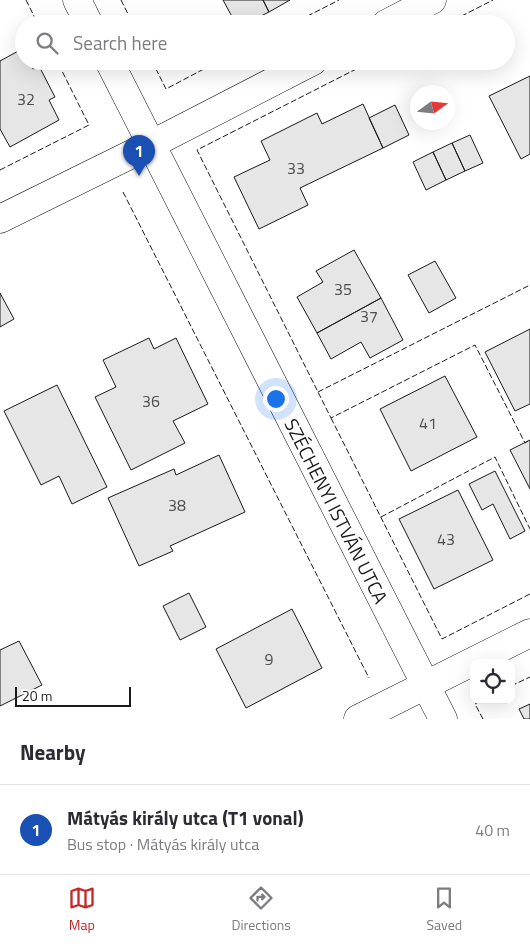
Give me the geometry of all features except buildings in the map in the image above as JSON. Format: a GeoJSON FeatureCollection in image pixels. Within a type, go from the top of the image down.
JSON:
{"type":"FeatureCollection","features":[{"type":"Feature","properties":{"kind":"street"},"geometry":{"type":"LineString","coordinates":[[77,0],[84,15]]}},
{"type":"Feature","properties":{"kind":"street"},"geometry":{"type":"LineString","coordinates":[[403,15],[432,0]]}},
{"type":"Feature","properties":{"kind":"street","name":"SZÉCHENYI ISTVÁN UTCA"},"geometry":{"type":"LineString","coordinates":[[114,70],[443,719]]}},
{"type":"Feature","properties":{"kind":"street"},"geometry":{"type":"LineString","coordinates":[[0,219],[296,70]]}},
{"type":"Feature","properties":{"kind":"street"},"geometry":{"type":"LineString","coordinates":[[358,719],[530,633]]}},
{"type":"Feature","properties":{"kind":"fence"},"geometry":{"type":"LineString","coordinates":[[26,0],[34,15]]}},
{"type":"Feature","properties":{"kind":"fence"},"geometry":{"type":"LineString","coordinates":[[121,0],[128,15]]}},
{"type":"Feature","properties":{"kind":"fence"},"geometry":{"type":"LineString","coordinates":[[310,15],[339,0]]}},
{"type":"Feature","properties":{"kind":"fence"},"geometry":{"type":"LineString","coordinates":[[464,15],[493,0]]}},
{"type":"Feature","properties":{"kind":"fence"},"geometry":{"type":"LineString","coordinates":[[0,170],[89,125],[62,70]]}},
{"type":"Feature","properties":{"kind":"fence"},"geometry":{"type":"LineString","coordinates":[[156,70],[166,89],[202,70]]}},
{"type":"Feature","properties":{"kind":"fence"},"geometry":{"type":"LineString","coordinates":[[354,70],[197,150],[331,418],[475,345],[525,443],[528,441]]}},
{"type":"Feature","properties":{"kind":"fence"},"geometry":{"type":"LineString","coordinates":[[123,192],[369,678]]}},
{"type":"Feature","properties":{"kind":"fence"},"geometry":{"type":"LineString","coordinates":[[318,392],[530,285]]}},
{"type":"Feature","properties":{"kind":"fence"},"geometry":{"type":"LineString","coordinates":[[331,418],[442,639],[530,594]]}},
{"type":"Feature","properties":{"kind":"fence"},"geometry":{"type":"LineString","coordinates":[[381,517],[495,457],[530,529]]}},
{"type":"Feature","properties":{"kind":"fence"},"geometry":{"type":"LineString","coordinates":[[515,684],[530,677]]}},
{"type":"Feature","properties":{"kind":"fence"},"geometry":{"type":"LineString","coordinates":[[475,704],[483,719]]}},
{"type":"Feature","properties":{"kind":"place","name":"Mátyás király utca (T1 vonal)"},"geometry":{"type":"Point","coordinates":[139,176]}}]}
